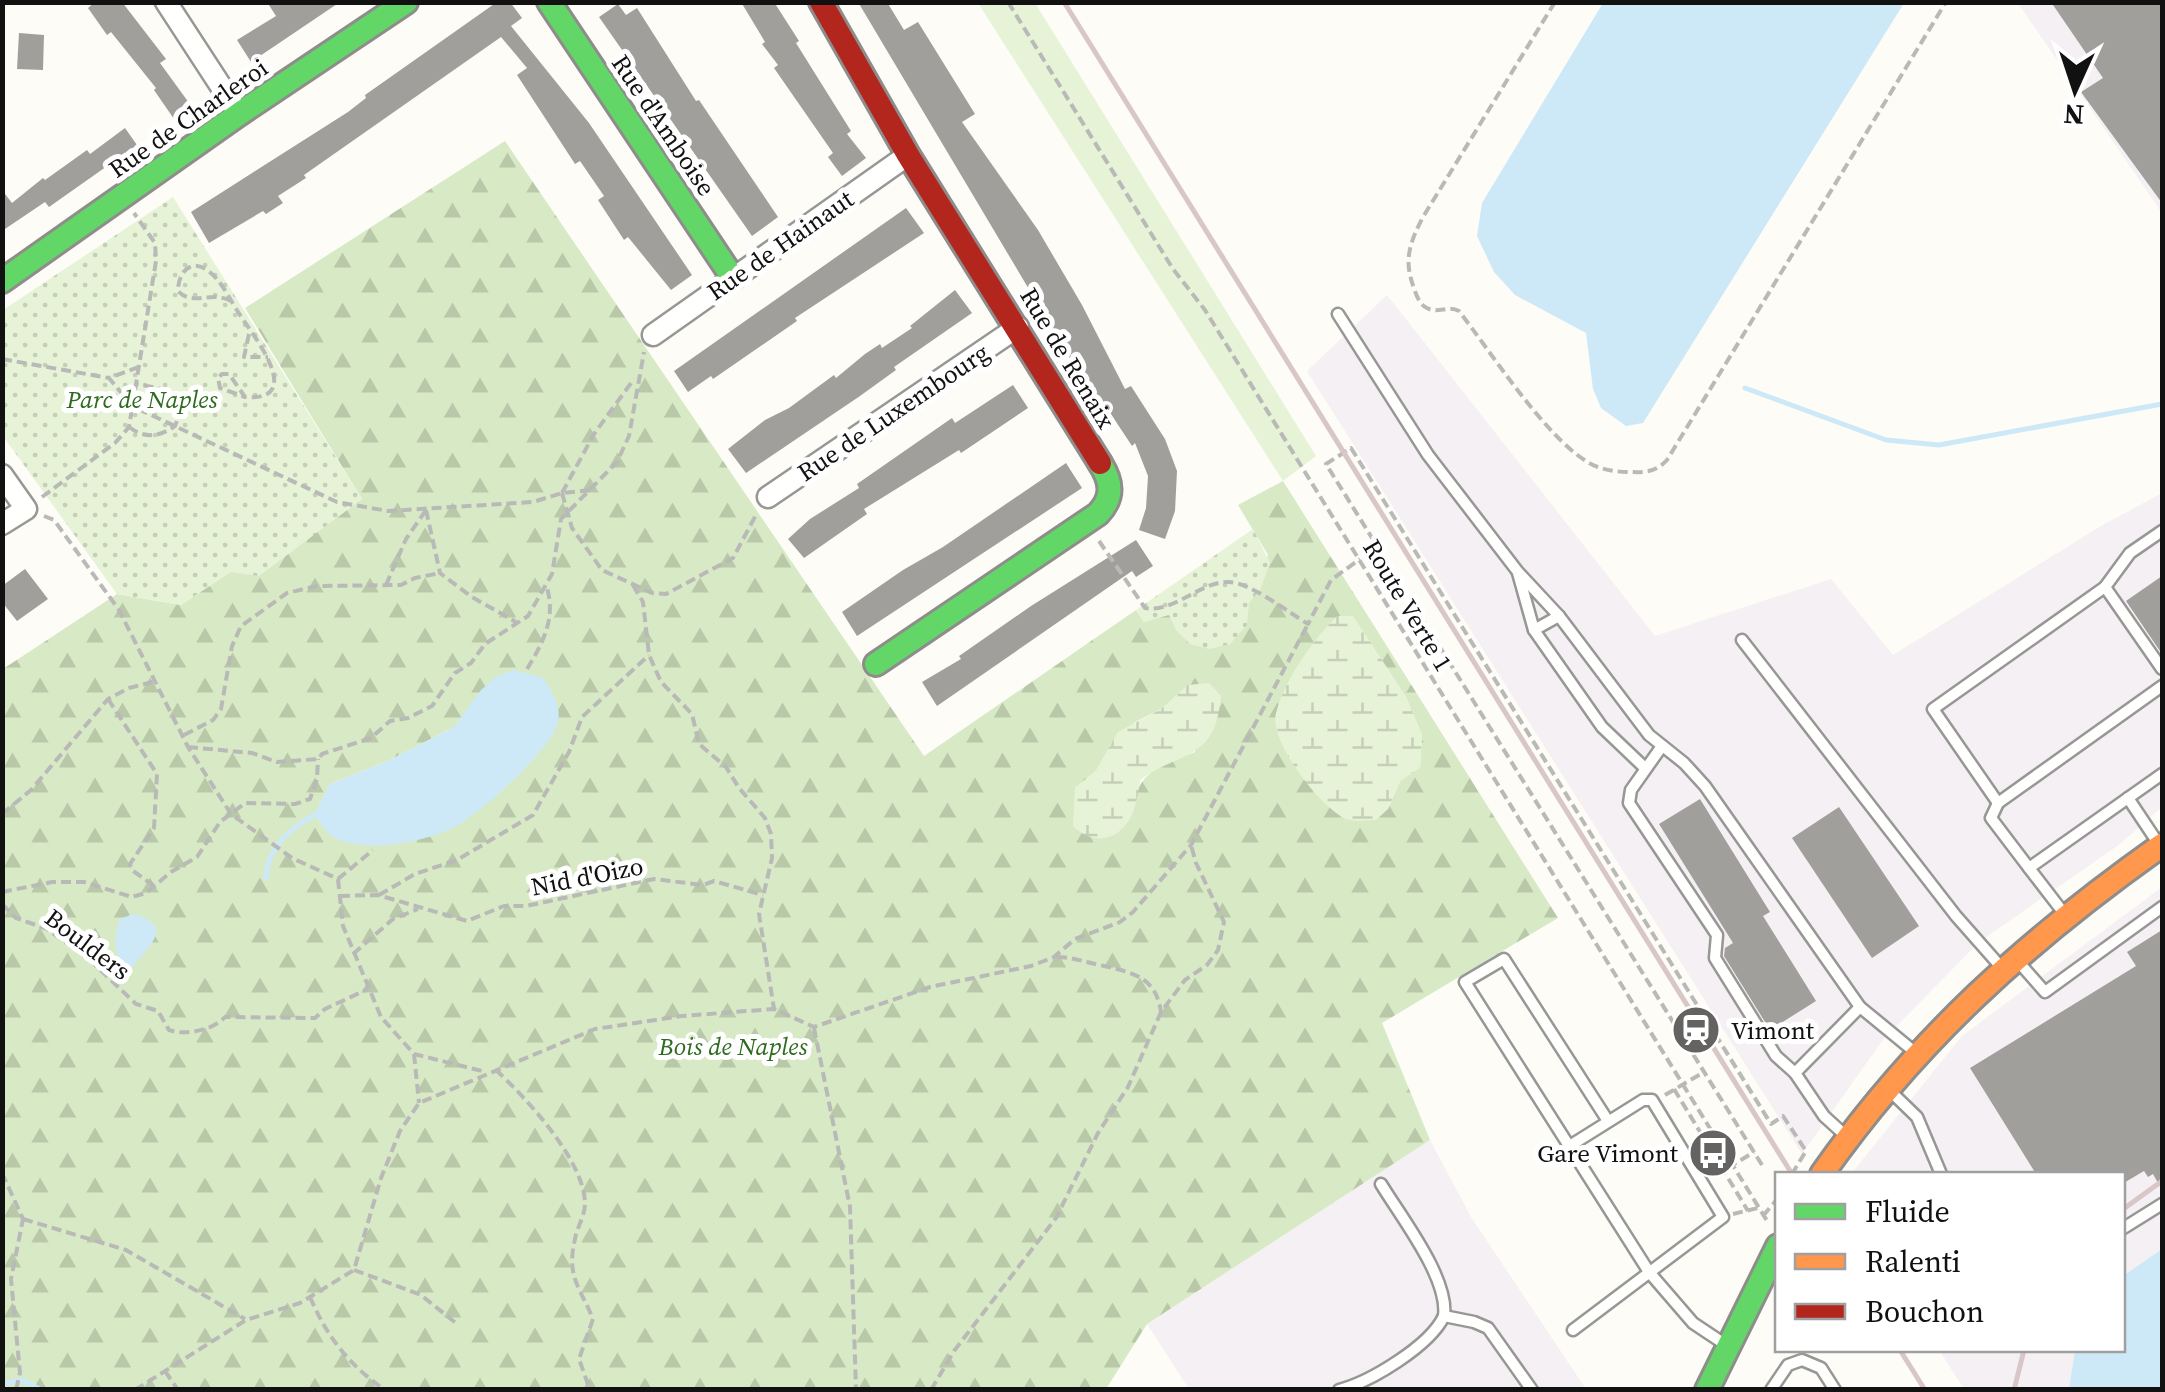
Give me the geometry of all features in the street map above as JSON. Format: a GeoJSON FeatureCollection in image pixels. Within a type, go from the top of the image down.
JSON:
{"type":"FeatureCollection","features":[{"type":"Feature","properties":{"kind":"street"},"geometry":{"type":"LineString","coordinates":[[166,2],[239,114]]}},
{"type":"Feature","properties":{"kind":"street","name":"Rue de Charleroi"},"geometry":{"type":"LineString","coordinates":[[2,281],[406,2]]}},
{"type":"Feature","properties":{"kind":"street","name":"Rue d'Amboise"},"geometry":{"type":"LineString","coordinates":[[549,2],[733,278]]}},
{"type":"Feature","properties":{"kind":"street","name":"Rue de Renaix"},"geometry":{"type":"LineString","coordinates":[[820,2],[908,154],[1107,474],[1111,490],[1098,514],[876,664]]}},
{"type":"Feature","properties":{"kind":"street","name":"Rue de Hainaut"},"geometry":{"type":"LineString","coordinates":[[653,335],[908,154]]}},
{"type":"Feature","properties":{"kind":"street","name":"Rue de Luxembourg"},"geometry":{"type":"LineString","coordinates":[[768,496],[1018,327]]}},
{"type":"Feature","properties":{"kind":"street"},"geometry":{"type":"LineString","coordinates":[[2,475],[26,509],[2,524]]}},
{"type":"Feature","properties":{"kind":"street"},"geometry":{"type":"LineString","coordinates":[[1823,1172],[1916,1054],[2008,963],[2162,846]]}},
{"type":"Feature","properties":{"kind":"street"},"geometry":{"type":"LineString","coordinates":[[1706,1390],[1775,1240]]}},
{"type":"Feature","properties":{"kind":"lane"},"geometry":{"type":"LineString","coordinates":[[1338,314],[1415,437],[1518,572],[1559,616],[1638,723],[1705,786],[1860,1007],[1916,1054]]}},
{"type":"Feature","properties":{"kind":"lane"},"geometry":{"type":"LineString","coordinates":[[1998,802],[1933,709],[2105,587],[2130,553],[2162,530]]}},
{"type":"Feature","properties":{"kind":"lane"},"geometry":{"type":"LineString","coordinates":[[1518,572],[1534,630],[1588,710],[1616,743],[1645,768]]}},
{"type":"Feature","properties":{"kind":"lane"},"geometry":{"type":"LineString","coordinates":[[2105,587],[2162,669]]}},
{"type":"Feature","properties":{"kind":"lane"},"geometry":{"type":"LineString","coordinates":[[1534,630],[1559,616]]}},
{"type":"Feature","properties":{"kind":"lane"},"geometry":{"type":"LineString","coordinates":[[1742,640],[1956,916],[2045,992],[2162,907]]}},
{"type":"Feature","properties":{"kind":"lane"},"geometry":{"type":"LineString","coordinates":[[2066,916],[1991,818],[1998,802],[2162,686]]}},
{"type":"Feature","properties":{"kind":"lane"},"geometry":{"type":"LineString","coordinates":[[1662,746],[1630,790],[1631,809],[1717,934],[1715,958],[1776,1056],[1795,1073],[1824,1116],[1848,1138]]}},
{"type":"Feature","properties":{"kind":"lane"},"geometry":{"type":"LineString","coordinates":[[2029,868],[2162,774]]}},
{"type":"Feature","properties":{"kind":"lane"},"geometry":{"type":"LineString","coordinates":[[2128,798],[2162,846]]}},
{"type":"Feature","properties":{"kind":"lane"},"geometry":{"type":"LineString","coordinates":[[1608,1121],[1504,959],[1461,985],[1649,1272],[1701,1331],[1728,1346]]}},
{"type":"Feature","properties":{"kind":"lane"},"geometry":{"type":"LineString","coordinates":[[1795,1073],[1860,1007]]}},
{"type":"Feature","properties":{"kind":"lane"},"geometry":{"type":"LineString","coordinates":[[1887,1088],[1917,1116],[1940,1172]]}},
{"type":"Feature","properties":{"kind":"lane"},"geometry":{"type":"LineString","coordinates":[[1568,1147],[1643,1100],[1652,1100],[1723,1218],[1573,1330]]}},
{"type":"Feature","properties":{"kind":"lane"},"geometry":{"type":"LineString","coordinates":[[1339,1390],[1372,1378],[1427,1337],[1444,1316],[1443,1294],[1434,1274],[1381,1184]]}},
{"type":"Feature","properties":{"kind":"lane"},"geometry":{"type":"LineString","coordinates":[[2125,1227],[2162,1204]]}},
{"type":"Feature","properties":{"kind":"lane"},"geometry":{"type":"LineString","coordinates":[[1444,1316],[1488,1328],[1532,1390]]}},
{"type":"Feature","properties":{"kind":"lane"},"geometry":{"type":"LineString","coordinates":[[1771,1390],[1788,1365],[1807,1355],[1835,1390]]}},
{"type":"Feature","properties":{"kind":"path","name":"Route Verte 1"},"geometry":{"type":"LineString","coordinates":[[1008,2],[1173,269],[1200,302],[1360,559],[1775,1236]]}},
{"type":"Feature","properties":{"kind":"path"},"geometry":{"type":"LineString","coordinates":[[1555,2],[1423,217],[1409,248],[1408,270],[1425,307],[1452,307],[1459,311],[1523,395],[1573,452],[1594,466],[1639,472],[1658,469],[1667,460],[1946,2]]}},
{"type":"Feature","properties":{"kind":"path"},"geometry":{"type":"LineString","coordinates":[[26,509],[116,442],[128,428],[156,251],[155,243],[122,196]]}},
{"type":"Feature","properties":{"kind":"path"},"geometry":{"type":"LineString","coordinates":[[230,301],[218,295],[185,298],[178,291],[180,276],[187,267],[202,267],[213,276],[248,326],[268,357],[274,369],[273,385],[260,396],[246,397],[220,388],[220,376],[232,376],[246,397]]}},
{"type":"Feature","properties":{"kind":"path"},"geometry":{"type":"LineString","coordinates":[[248,326],[249,339],[242,354],[268,357]]}},
{"type":"Feature","properties":{"kind":"path"},"geometry":{"type":"LineString","coordinates":[[2,892],[52,882],[84,882],[132,897],[146,893],[197,857],[220,822],[245,803],[295,804],[310,798],[322,754],[371,738],[390,721],[408,718],[432,706],[455,673],[471,662],[485,644],[528,616],[546,588],[562,518],[617,462],[629,436],[640,358],[653,335]]}},
{"type":"Feature","properties":{"kind":"path"},"geometry":{"type":"LineString","coordinates":[[2,359],[110,378],[139,367]]}},
{"type":"Feature","properties":{"kind":"path"},"geometry":{"type":"LineString","coordinates":[[562,494],[594,434],[637,376]]}},
{"type":"Feature","properties":{"kind":"path"},"geometry":{"type":"LineString","coordinates":[[110,378],[132,406],[337,502],[388,511],[534,502],[592,490]]}},
{"type":"Feature","properties":{"kind":"path"},"geometry":{"type":"LineString","coordinates":[[128,428],[159,436],[175,426],[180,412],[175,396],[168,390],[136,384]]}},
{"type":"Feature","properties":{"kind":"path"},"geometry":{"type":"LineString","coordinates":[[620,400],[635,389]]}},
{"type":"Feature","properties":{"kind":"path"},"geometry":{"type":"LineString","coordinates":[[1762,1166],[1326,464],[1352,448],[1771,1124],[1784,1116],[1806,1151],[1793,1172]]}},
{"type":"Feature","properties":{"kind":"path"},"geometry":{"type":"LineString","coordinates":[[562,494],[572,528],[602,570],[633,585],[666,594],[733,558],[768,496]]}},
{"type":"Feature","properties":{"kind":"path"},"geometry":{"type":"LineString","coordinates":[[26,509],[54,520],[119,610],[188,748],[232,814],[292,858],[338,878]]}},
{"type":"Feature","properties":{"kind":"path"},"geometry":{"type":"LineString","coordinates":[[426,509],[440,573],[516,622]]}},
{"type":"Feature","properties":{"kind":"path"},"geometry":{"type":"LineString","coordinates":[[386,585],[406,539],[426,509]]}},
{"type":"Feature","properties":{"kind":"path"},"geometry":{"type":"LineString","coordinates":[[1093,532],[1142,606],[1153,609],[1219,583],[1244,586],[1308,624]]}},
{"type":"Feature","properties":{"kind":"path"},"geometry":{"type":"LineString","coordinates":[[135,1390],[246,1320],[310,1297],[354,1270],[381,1178],[400,1131],[419,1103],[595,1028],[774,1009],[814,1028],[930,986],[1031,966],[1054,957],[1075,939],[1120,922],[1191,845],[1335,576],[1360,559]]}},
{"type":"Feature","properties":{"kind":"path"},"geometry":{"type":"LineString","coordinates":[[184,735],[213,720],[220,709],[232,646],[241,626],[287,593],[318,586],[401,585],[440,573]]}},
{"type":"Feature","properties":{"kind":"path"},"geometry":{"type":"LineString","coordinates":[[633,585],[643,602],[650,655],[661,682],[694,718],[699,744],[726,767],[738,788],[765,818],[771,834],[772,858],[759,914],[774,1009]]}},
{"type":"Feature","properties":{"kind":"path"},"geometry":{"type":"LineString","coordinates":[[1240,594],[1244,586]]}},
{"type":"Feature","properties":{"kind":"path"},"geometry":{"type":"LineString","coordinates":[[527,669],[547,633],[552,604],[546,588]]}},
{"type":"Feature","properties":{"kind":"path"},"geometry":{"type":"LineString","coordinates":[[1175,602],[1178,610]]}},
{"type":"Feature","properties":{"kind":"path"},"geometry":{"type":"LineString","coordinates":[[340,896],[378,895],[415,874],[457,860],[534,814],[569,752],[582,717],[650,655]]}},
{"type":"Feature","properties":{"kind":"path"},"geometry":{"type":"LineString","coordinates":[[2,814],[41,778],[108,699],[129,688],[156,682]]}},
{"type":"Feature","properties":{"kind":"path"},"geometry":{"type":"LineString","coordinates":[[108,699],[158,774],[154,828],[130,864],[132,870],[154,886]]}},
{"type":"Feature","properties":{"kind":"path"},"geometry":{"type":"LineString","coordinates":[[188,748],[252,752],[277,762],[318,759]]}},
{"type":"Feature","properties":{"kind":"path"},"geometry":{"type":"LineString","coordinates":[[931,1390],[954,1351],[1056,1218],[1098,1133],[1128,1087],[1162,1012],[1186,980],[1207,965],[1218,950],[1224,922],[1191,845]]}},
{"type":"Feature","properties":{"kind":"path"},"geometry":{"type":"LineString","coordinates":[[338,878],[373,850]]}},
{"type":"Feature","properties":{"kind":"path"},"geometry":{"type":"LineString","coordinates":[[338,878],[343,926],[352,954],[381,1017],[414,1054],[419,1103]]}},
{"type":"Feature","properties":{"kind":"path","name":"Nid d'Oizo"},"geometry":{"type":"LineString","coordinates":[[378,895],[467,921],[504,906],[526,906],[654,879],[703,885],[714,881],[763,895]]}},
{"type":"Feature","properties":{"kind":"path","name":"Boulders"},"geometry":{"type":"LineString","coordinates":[[2,904],[16,918],[48,929],[91,961],[136,1004],[158,1011],[169,1030],[180,1034],[215,1027],[225,1017],[315,1018],[325,1009],[368,989]]}},
{"type":"Feature","properties":{"kind":"path"},"geometry":{"type":"LineString","coordinates":[[352,954],[392,918],[418,909]]}},
{"type":"Feature","properties":{"kind":"path"},"geometry":{"type":"LineString","coordinates":[[1054,957],[1139,976],[1158,994],[1162,1012]]}},
{"type":"Feature","properties":{"kind":"path"},"geometry":{"type":"LineString","coordinates":[[814,1028],[850,1206],[856,1390]]}},
{"type":"Feature","properties":{"kind":"path"},"geometry":{"type":"LineString","coordinates":[[414,1054],[493,1071],[556,1135],[579,1179],[585,1201],[571,1271],[578,1295],[593,1319],[578,1359],[590,1390]]}},
{"type":"Feature","properties":{"kind":"path"},"geometry":{"type":"LineString","coordinates":[[1704,1072],[1675,1089],[1747,1211],[1758,1208]]}},
{"type":"Feature","properties":{"kind":"path"},"geometry":{"type":"LineString","coordinates":[[1726,1170],[1754,1152]]}},
{"type":"Feature","properties":{"kind":"path"},"geometry":{"type":"LineString","coordinates":[[2,1173],[23,1219],[11,1279],[20,1373],[16,1390]]}},
{"type":"Feature","properties":{"kind":"path"},"geometry":{"type":"LineString","coordinates":[[1763,1216],[1775,1202]]}},
{"type":"Feature","properties":{"kind":"path"},"geometry":{"type":"LineString","coordinates":[[23,1219],[126,1250],[246,1320]]}},
{"type":"Feature","properties":{"kind":"path"},"geometry":{"type":"LineString","coordinates":[[354,1270],[422,1295],[458,1324]]}},
{"type":"Feature","properties":{"kind":"path"},"geometry":{"type":"LineString","coordinates":[[310,1297],[323,1327],[338,1348],[362,1374],[385,1390]]}},
{"type":"Feature","properties":{"kind":"path"},"geometry":{"type":"LineString","coordinates":[[165,1370],[178,1390]]}},
{"type":"Feature","properties":{"kind":"shaded area"},"geometry":{"type":"Polygon","coordinates":[[[2018,3],[2162,3],[2162,213],[2018,3]]]}},
{"type":"Feature","properties":{"kind":"shaded area"},"geometry":{"type":"Polygon","coordinates":[[[1387,295],[1655,636],[1831,579],[1893,655],[2101,526],[2162,493],[2162,807],[2120,844],[1979,942],[1882,1041],[1802,1154],[1307,371],[1387,295]]]}},
{"type":"Feature","properties":{"kind":"shaded area"},"geometry":{"type":"Polygon","coordinates":[[[2162,887],[2162,1249],[2125,1275],[2125,1172],[1853,1172],[1962,1036],[2162,887]]]}},
{"type":"Feature","properties":{"kind":"shaded area"},"geometry":{"type":"Polygon","coordinates":[[[1430,1140],[1471,1217],[1586,1389],[1189,1389],[1147,1324],[1430,1140]]]}},
{"type":"Feature","properties":{"kind":"shaded area"},"geometry":{"type":"Polygon","coordinates":[[[1940,1352],[2075,1352],[2069,1390],[1964,1389],[1940,1352]]]}},
{"type":"Feature","properties":{"kind":"green space"},"geometry":{"type":"Polygon","coordinates":[[[978,3],[1035,3],[1316,456],[1283,481],[978,3]]]}},
{"type":"Feature","properties":{"kind":"green space","name":"Bois de Naples"},"geometry":{"type":"Polygon","coordinates":[[[505,141],[924,756],[1136,610],[1144,622],[1169,614],[1177,631],[1248,603],[1268,555],[1238,505],[1283,481],[1558,918],[1382,1023],[1430,1140],[1147,1324],[1106,1389],[3,1390],[3,669],[117,594],[181,605],[230,572],[362,499],[245,308],[505,141]],[[1188,686],[1161,709],[1135,722],[1095,772],[1075,788],[1136,795],[1152,772],[1195,752],[1188,686]],[[1405,695],[1388,809],[1400,781],[1420,767],[1422,735],[1405,695]],[[454,727],[388,761],[330,784],[314,816],[454,727]]]}},
{"type":"Feature","properties":{"kind":"green space","name":"Parc de Naples"},"geometry":{"type":"Polygon","coordinates":[[[173,197],[362,499],[259,576],[230,572],[181,605],[117,594],[3,436],[3,310],[173,197]]]}},
{"type":"Feature","properties":{"kind":"green space"},"geometry":{"type":"Polygon","coordinates":[[[1253,529],[1270,563],[1260,590],[1249,603],[1247,625],[1230,644],[1209,649],[1190,644],[1169,615],[1144,622],[1136,610],[1253,529]]]}},
{"type":"Feature","properties":{"kind":"green space"},"geometry":{"type":"Polygon","coordinates":[[[1337,616],[1353,616],[1405,695],[1422,735],[1420,768],[1400,781],[1388,809],[1376,820],[1346,819],[1323,802],[1288,756],[1276,725],[1276,713],[1293,673],[1337,616]]]}},
{"type":"Feature","properties":{"kind":"green space"},"geometry":{"type":"Polygon","coordinates":[[[1209,683],[1221,696],[1218,717],[1205,742],[1141,779],[1133,812],[1114,835],[1090,837],[1073,826],[1075,788],[1095,772],[1118,732],[1161,709],[1188,685],[1209,683]]]}},
{"type":"Feature","properties":{"kind":"water"},"geometry":{"type":"Polygon","coordinates":[[[1603,3],[1904,3],[1643,423],[1626,426],[1601,408],[1593,389],[1586,333],[1515,295],[1494,272],[1477,236],[1482,203],[1603,3]]]}},
{"type":"Feature","properties":{"kind":"water"},"geometry":{"type":"Polygon","coordinates":[[[514,670],[543,678],[556,702],[558,721],[538,754],[492,800],[449,830],[408,842],[362,845],[335,838],[326,831],[314,815],[330,784],[388,761],[454,727],[481,690],[496,677],[514,670]]]}},
{"type":"Feature","properties":{"kind":"water"},"geometry":{"type":"Polygon","coordinates":[[[133,914],[154,924],[155,937],[132,968],[124,969],[116,950],[117,932],[120,919],[133,914]]]}},
{"type":"Feature","properties":{"kind":"water"},"geometry":{"type":"Polygon","coordinates":[[[2162,1249],[2162,1389],[2069,1389],[2075,1352],[2125,1352],[2125,1275],[2162,1249]]]}},
{"type":"Feature","properties":{"kind":"building"},"geometry":{"type":"Polygon","coordinates":[[[95,2],[122,2],[166,59],[160,63],[192,107],[174,119],[156,88],[111,32],[107,35],[88,8],[95,2]]]}},
{"type":"Feature","properties":{"kind":"building"},"geometry":{"type":"Polygon","coordinates":[[[267,2],[340,2],[251,62],[237,40],[276,16],[267,2]]]}},
{"type":"Feature","properties":{"kind":"building"},"geometry":{"type":"Polygon","coordinates":[[[497,2],[510,2],[522,18],[511,26],[589,123],[692,275],[671,290],[628,237],[624,240],[598,200],[604,196],[580,161],[575,164],[517,75],[527,68],[501,37],[304,175],[306,178],[278,196],[283,203],[209,243],[191,212],[348,112],[365,95],[497,2]]]}},
{"type":"Feature","properties":{"kind":"building"},"geometry":{"type":"Polygon","coordinates":[[[741,2],[774,2],[799,41],[796,43],[851,131],[847,134],[866,158],[842,176],[828,157],[833,153],[774,68],[778,65],[762,44],[765,42],[741,2]]]}},
{"type":"Feature","properties":{"kind":"building"},"geometry":{"type":"Polygon","coordinates":[[[858,2],[887,2],[904,30],[918,22],[975,114],[962,122],[1038,230],[1125,389],[1131,386],[1165,439],[1177,471],[1175,511],[1165,539],[1139,530],[1146,508],[1148,476],[1135,443],[1132,446],[1080,375],[858,2]]]}},
{"type":"Feature","properties":{"kind":"building"},"geometry":{"type":"Polygon","coordinates":[[[2051,2],[2162,2],[2162,203],[2081,92],[2103,78],[2051,2]]]}},
{"type":"Feature","properties":{"kind":"building"},"geometry":{"type":"Polygon","coordinates":[[[618,4],[626,15],[637,8],[696,101],[699,100],[778,217],[752,236],[599,17],[618,4]]]}},
{"type":"Feature","properties":{"kind":"building"},"geometry":{"type":"Polygon","coordinates":[[[19,33],[44,35],[43,70],[17,69],[19,33]]]}},
{"type":"Feature","properties":{"kind":"building"},"geometry":{"type":"Polygon","coordinates":[[[125,128],[137,145],[49,207],[45,202],[2,231],[2,190],[12,203],[43,178],[87,150],[90,154],[125,128]]]}},
{"type":"Feature","properties":{"kind":"building"},"geometry":{"type":"Polygon","coordinates":[[[906,208],[924,233],[795,318],[797,321],[713,379],[711,376],[688,392],[674,371],[906,208]]]}},
{"type":"Feature","properties":{"kind":"building"},"geometry":{"type":"Polygon","coordinates":[[[955,290],[972,313],[894,367],[896,370],[860,396],[746,473],[728,449],[880,344],[882,348],[912,328],[955,290]]]}},
{"type":"Feature","properties":{"kind":"building"},"geometry":{"type":"Polygon","coordinates":[[[1013,385],[1028,408],[961,453],[959,450],[864,509],[867,514],[804,558],[788,539],[810,519],[859,488],[857,484],[952,418],[955,423],[1013,385]]]}},
{"type":"Feature","properties":{"kind":"building"},"geometry":{"type":"Polygon","coordinates":[[[1066,463],[1082,488],[857,636],[842,612],[1066,463]]]}},
{"type":"Feature","properties":{"kind":"building"},"geometry":{"type":"Polygon","coordinates":[[[1136,540],[1153,566],[1136,577],[1132,571],[937,706],[922,682],[961,659],[959,656],[1031,606],[1136,540]]]}},
{"type":"Feature","properties":{"kind":"building"},"geometry":{"type":"Polygon","coordinates":[[[25,569],[48,599],[17,621],[2,602],[2,586],[25,569]]]}},
{"type":"Feature","properties":{"kind":"building"},"geometry":{"type":"Polygon","coordinates":[[[2162,576],[2162,654],[2126,601],[2162,576]]]}},
{"type":"Feature","properties":{"kind":"building"},"geometry":{"type":"Polygon","coordinates":[[[1700,799],[1770,912],[1763,916],[1816,1001],[1770,1030],[1724,956],[1725,948],[1733,943],[1659,824],[1700,799]]]}},
{"type":"Feature","properties":{"kind":"building"},"geometry":{"type":"Polygon","coordinates":[[[1839,807],[1919,926],[1872,958],[1792,838],[1839,807]]]}},
{"type":"Feature","properties":{"kind":"building"},"geometry":{"type":"Polygon","coordinates":[[[2162,930],[2162,1190],[2153,1174],[2148,1177],[2144,1171],[2125,1182],[2125,1172],[2035,1172],[1970,1068],[2136,966],[2127,952],[2162,930]]]}},
{"type":"Feature","properties":{"kind":"waterway"},"geometry":{"type":"LineString","coordinates":[[1745,388],[1886,440],[1939,445],[2162,404]]}},
{"type":"Feature","properties":{"kind":"waterway"},"geometry":{"type":"LineString","coordinates":[[266,878],[270,857],[281,840],[314,815]]}},
{"type":"Feature","properties":{"kind":"waterway"},"geometry":{"type":"LineString","coordinates":[[2,1384],[22,1380],[41,1390]]}},
{"type":"Feature","properties":{"kind":"railway"},"geometry":{"type":"LineString","coordinates":[[1064,2],[1791,1172]]}},
{"type":"Feature","properties":{"kind":"railway"},"geometry":{"type":"LineString","coordinates":[[2125,1208],[2162,1181]]}},
{"type":"Feature","properties":{"kind":"railway"},"geometry":{"type":"LineString","coordinates":[[1901,1352],[1925,1390]]}},
{"type":"Feature","properties":{"kind":"railway"},"geometry":{"type":"LineString","coordinates":[[2014,1390],[2024,1352]]}},
{"type":"Feature","properties":{"kind":"traffic: fast"},"geometry":{"type":"LineString","coordinates":[[2,281],[406,2]]}},
{"type":"Feature","properties":{"kind":"traffic: fast"},"geometry":{"type":"LineString","coordinates":[[549,2],[733,278]]}},
{"type":"Feature","properties":{"kind":"traffic: fast"},"geometry":{"type":"LineString","coordinates":[[876,664],[1098,514],[1110,489],[1100,463]]}},
{"type":"Feature","properties":{"kind":"traffic: fast"},"geometry":{"type":"LineString","coordinates":[[1707,1390],[1775,1252]]}},
{"type":"Feature","properties":{"kind":"traffic: slow"},"geometry":{"type":"LineString","coordinates":[[1823,1172],[1896,1079],[1977,994],[2066,918],[2162,845]]}},
{"type":"Feature","properties":{"kind":"traffic: jam"},"geometry":{"type":"LineString","coordinates":[[821,2],[908,155],[1100,463]]}},
{"type":"Feature","properties":{"kind":"place","name":"Vimont"},"geometry":{"type":"Point","coordinates":[1696,1030]}},
{"type":"Feature","properties":{"kind":"place","name":"Gare Vimont"},"geometry":{"type":"Point","coordinates":[1713,1153]}}]}
